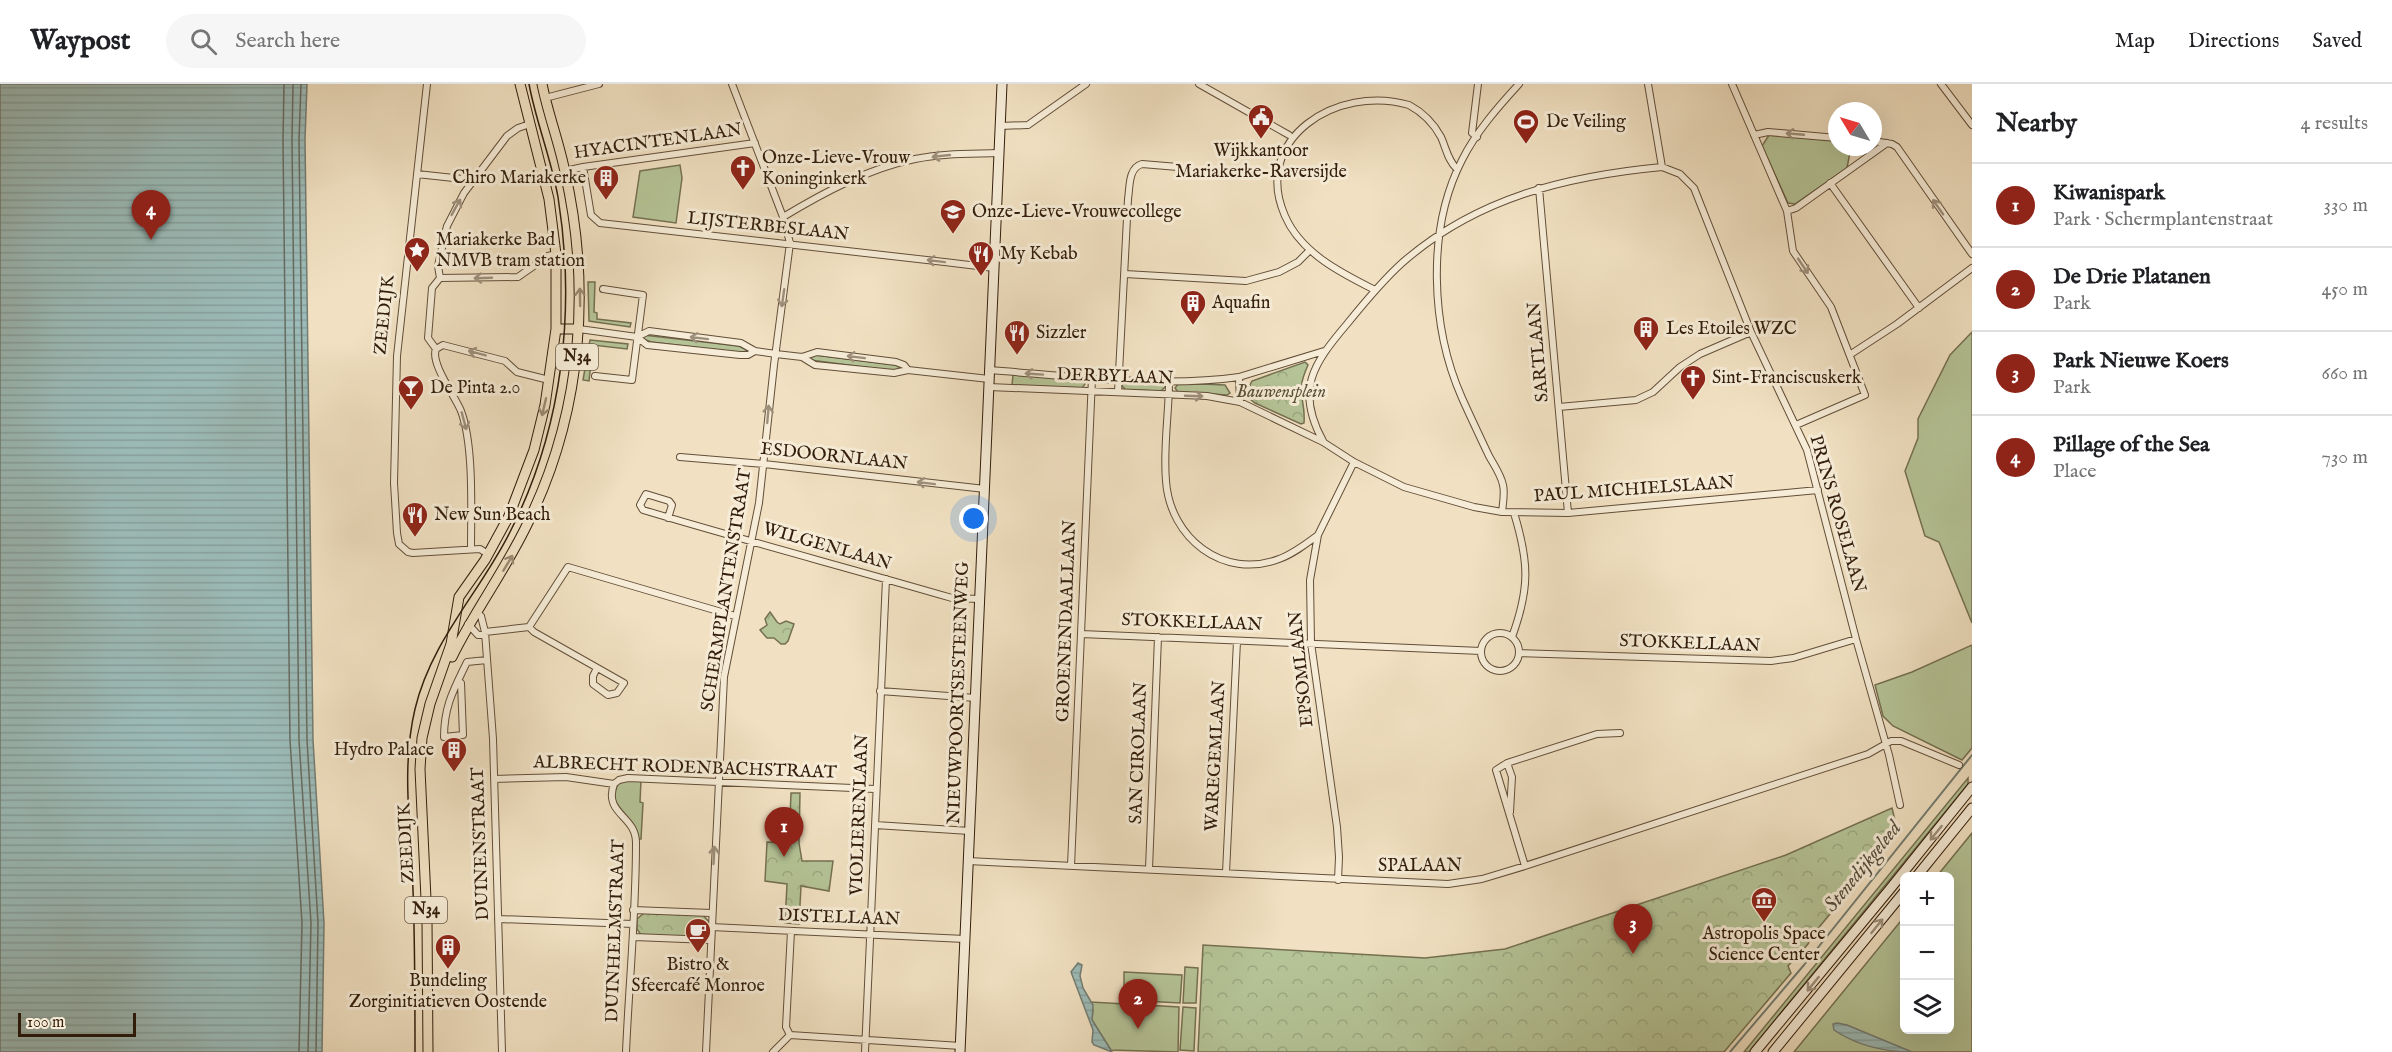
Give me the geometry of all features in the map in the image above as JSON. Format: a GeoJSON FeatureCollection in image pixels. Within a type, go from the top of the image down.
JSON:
{"type":"FeatureCollection","features":[{"type":"Feature","properties":{"kind":"main road","name":"N34"},"geometry":{"type":"LineString","coordinates":[[457,609],[459,597],[488,554],[509,516],[522,485],[534,450],[550,381],[556,328],[556,254],[549,199],[520,84]]}},
{"type":"Feature","properties":{"kind":"main road","name":"N34"},"geometry":{"type":"LineString","coordinates":[[468,624],[514,553],[545,483],[568,406],[579,330],[577,240],[565,171],[542,84]]}},
{"type":"Feature","properties":{"kind":"main road","name":"NIEUWPOORTSESTEENWEG"},"geometry":{"type":"LineString","coordinates":[[960,1049],[1002,84]]}},
{"type":"Feature","properties":{"kind":"main road","name":"N34"},"geometry":{"type":"LineString","coordinates":[[556,328],[579,330]]}},
{"type":"Feature","properties":{"kind":"main road"},"geometry":{"type":"LineString","coordinates":[[457,609],[460,619],[468,624]]}},
{"type":"Feature","properties":{"kind":"main road","name":"ZEEDIJK"},"geometry":{"type":"LineString","coordinates":[[443,672],[457,609]]}},
{"type":"Feature","properties":{"kind":"main road","name":"ZEEDIJK"},"geometry":{"type":"LineString","coordinates":[[428,1052],[427,921],[420,749],[430,704],[443,672],[468,624]]}},
{"type":"Feature","properties":{"kind":"main road"},"geometry":{"type":"LineString","coordinates":[[1755,1052],[1890,890],[1972,787]]}},
{"type":"Feature","properties":{"kind":"main road"},"geometry":{"type":"LineString","coordinates":[[1920,872],[1972,808]]}},
{"type":"Feature","properties":{"kind":"main road"},"geometry":{"type":"LineString","coordinates":[[1773,1052],[1900,898]]}},
{"type":"Feature","properties":{"kind":"street","name":"ZEEDIJK"},"geometry":{"type":"LineString","coordinates":[[427,84],[397,356],[394,483],[397,533],[399,544],[413,554],[471,549]]}},
{"type":"Feature","properties":{"kind":"street"},"geometry":{"type":"LineString","coordinates":[[545,98],[599,84]]}},
{"type":"Feature","properties":{"kind":"street"},"geometry":{"type":"LineString","coordinates":[[732,84],[783,217],[790,243]]}},
{"type":"Feature","properties":{"kind":"street"},"geometry":{"type":"LineString","coordinates":[[1000,126],[1028,125],[1086,84]]}},
{"type":"Feature","properties":{"kind":"street"},"geometry":{"type":"LineString","coordinates":[[1199,84],[1288,135]]}},
{"type":"Feature","properties":{"kind":"street"},"geometry":{"type":"LineString","coordinates":[[1477,136],[1472,133],[1478,84]]}},
{"type":"Feature","properties":{"kind":"street"},"geometry":{"type":"LineString","coordinates":[[1502,512],[1503,484],[1448,365],[1443,340],[1439,288],[1438,235],[1449,190],[1457,169],[1477,136],[1519,84]]}},
{"type":"Feature","properties":{"kind":"street"},"geometry":{"type":"LineString","coordinates":[[1323,442],[1309,406],[1308,391],[1311,375],[1324,351],[1375,290],[1402,263],[1438,235],[1508,199],[1539,188],[1606,172],[1662,167],[1648,84]]}},
{"type":"Feature","properties":{"kind":"street"},"geometry":{"type":"LineString","coordinates":[[1732,84],[1787,211],[1793,251],[1831,307],[1865,395],[1796,425]]}},
{"type":"Feature","properties":{"kind":"street"},"geometry":{"type":"LineString","coordinates":[[1941,84],[1972,126]]}},
{"type":"Feature","properties":{"kind":"street"},"geometry":{"type":"LineString","coordinates":[[1368,94],[1388,95],[1424,115],[1440,135],[1452,164],[1457,169]]}},
{"type":"Feature","properties":{"kind":"street"},"geometry":{"type":"LineString","coordinates":[[1313,111],[1288,135],[1281,153],[1278,192],[1285,217],[1310,250],[1340,272],[1375,290]]}},
{"type":"Feature","properties":{"kind":"street"},"geometry":{"type":"LineString","coordinates":[[436,349],[428,338],[429,309],[432,288],[440,278],[438,266],[447,226],[472,180],[507,136],[518,128],[530,124]]}},
{"type":"Feature","properties":{"kind":"street"},"geometry":{"type":"LineString","coordinates":[[1754,135],[1768,132],[1828,137]]}},
{"type":"Feature","properties":{"kind":"street"},"geometry":{"type":"LineString","coordinates":[[1882,142],[1897,147],[1972,254]]}},
{"type":"Feature","properties":{"kind":"street","name":"HYACINTENLAAN"},"geometry":{"type":"LineString","coordinates":[[565,171],[583,166],[755,143]]}},
{"type":"Feature","properties":{"kind":"street"},"geometry":{"type":"LineString","coordinates":[[1787,211],[1797,207],[1887,143]]}},
{"type":"Feature","properties":{"kind":"street"},"geometry":{"type":"LineString","coordinates":[[783,217],[812,199],[844,184],[914,159],[944,155],[999,153]]}},
{"type":"Feature","properties":{"kind":"street"},"geometry":{"type":"LineString","coordinates":[[1118,392],[1128,199],[1133,171],[1136,166],[1142,164],[1178,167],[1180,171]]}},
{"type":"Feature","properties":{"kind":"street","name":"LIJSTERBESLAAN"},"geometry":{"type":"LineString","coordinates":[[583,166],[591,215],[600,223],[994,268]]}},
{"type":"Feature","properties":{"kind":"street","name":"PRINS ROSELAAN"},"geometry":{"type":"LineString","coordinates":[[1662,167],[1680,174],[1694,188],[1751,332],[1807,450],[1886,745],[1900,806]]}},
{"type":"Feature","properties":{"kind":"street"},"geometry":{"type":"LineString","coordinates":[[417,174],[472,180]]}},
{"type":"Feature","properties":{"kind":"street"},"geometry":{"type":"LineString","coordinates":[[1830,183],[1919,308]]}},
{"type":"Feature","properties":{"kind":"street","name":"SARTLAAN"},"geometry":{"type":"LineString","coordinates":[[1539,188],[1568,513]]}},
{"type":"Feature","properties":{"kind":"street","name":"SCHERMPLANTENSTRAAT"},"geometry":{"type":"LineString","coordinates":[[706,1052],[724,677],[752,542],[764,464],[790,243]]}},
{"type":"Feature","properties":{"kind":"street"},"geometry":{"type":"LineString","coordinates":[[1125,274],[1246,281],[1279,272],[1298,262],[1310,250]]}},
{"type":"Feature","properties":{"kind":"street"},"geometry":{"type":"LineString","coordinates":[[440,278],[518,277],[548,256],[556,254]]}},
{"type":"Feature","properties":{"kind":"street"},"geometry":{"type":"LineString","coordinates":[[1851,354],[1863,348],[1972,268]]}},
{"type":"Feature","properties":{"kind":"street"},"geometry":{"type":"LineString","coordinates":[[595,376],[632,380],[643,295],[603,289]]}},
{"type":"Feature","properties":{"kind":"street"},"geometry":{"type":"LineString","coordinates":[[579,330],[637,337],[647,345],[748,355],[755,351]]}},
{"type":"Feature","properties":{"kind":"street"},"geometry":{"type":"LineString","coordinates":[[637,337],[649,331],[741,343],[755,351],[802,357],[815,364],[894,373],[908,370],[989,379]]}},
{"type":"Feature","properties":{"kind":"street"},"geometry":{"type":"LineString","coordinates":[[1559,406],[1636,400],[1653,392],[1680,367],[1700,354],[1751,332]]}},
{"type":"Feature","properties":{"kind":"street"},"geometry":{"type":"LineString","coordinates":[[488,554],[480,549],[471,549],[468,439],[457,401],[435,363],[433,354],[443,345],[505,361],[517,372],[550,381]]}},
{"type":"Feature","properties":{"kind":"street"},"geometry":{"type":"LineString","coordinates":[[1323,442],[1240,402],[1239,378],[1324,351]]}},
{"type":"Feature","properties":{"kind":"street"},"geometry":{"type":"LineString","coordinates":[[802,357],[817,352],[828,353],[896,362],[904,365],[908,370]]}},
{"type":"Feature","properties":{"kind":"street","name":"DERBYLAAN"},"geometry":{"type":"LineString","coordinates":[[989,379],[1092,378],[1210,381],[1239,378]]}},
{"type":"Feature","properties":{"kind":"street","name":"GROENENDAALLAAN"},"geometry":{"type":"LineString","coordinates":[[1071,866],[1092,378]]}},
{"type":"Feature","properties":{"kind":"street","name":"DERBYLAAN"},"geometry":{"type":"LineString","coordinates":[[989,379],[1092,391],[1207,396],[1240,402]]}},
{"type":"Feature","properties":{"kind":"street"},"geometry":{"type":"LineString","coordinates":[[1169,381],[1166,482],[1176,520],[1188,538],[1204,551],[1222,560],[1258,563],[1279,560],[1318,535]]}},
{"type":"Feature","properties":{"kind":"street","name":"PAUL MICHIELSLAAN"},"geometry":{"type":"LineString","coordinates":[[1323,442],[1353,462],[1404,487],[1455,502],[1502,512],[1568,513],[1818,490]]}},
{"type":"Feature","properties":{"kind":"street","name":"ESDOORNLAAN"},"geometry":{"type":"LineString","coordinates":[[680,457],[764,464],[985,489]]}},
{"type":"Feature","properties":{"kind":"street","name":"EPSOMLAAN"},"geometry":{"type":"LineString","coordinates":[[1338,880],[1337,827],[1311,643],[1310,580],[1318,535],[1353,462]]}},
{"type":"Feature","properties":{"kind":"street","name":"WILGENLAAN"},"geometry":{"type":"LineString","coordinates":[[668,518],[672,505],[669,501],[646,494],[643,497],[640,505],[643,510],[668,518],[952,598],[980,599]]}},
{"type":"Feature","properties":{"kind":"street"},"geometry":{"type":"LineString","coordinates":[[1512,636],[1521,611],[1526,580],[1526,562],[1514,513]]}},
{"type":"Feature","properties":{"kind":"street"},"geometry":{"type":"LineString","coordinates":[[468,624],[478,635],[529,627],[568,567],[735,616]]}},
{"type":"Feature","properties":{"kind":"street","name":"VIOLIERENLAAN"},"geometry":{"type":"LineString","coordinates":[[865,1052],[886,579]]}},
{"type":"Feature","properties":{"kind":"street","name":"DUINENSTRAAT"},"geometry":{"type":"LineString","coordinates":[[476,612],[481,616],[487,660],[494,779],[502,1052]]}},
{"type":"Feature","properties":{"kind":"street"},"geometry":{"type":"LineString","coordinates":[[529,627],[624,683],[617,693],[608,695],[592,684],[597,668]]}},
{"type":"Feature","properties":{"kind":"street"},"geometry":{"type":"LineString","coordinates":[[1499,633],[1512,636],[1520,653],[1514,665],[1503,671],[1496,671],[1485,664],[1481,651],[1486,639],[1499,633]]}},
{"type":"Feature","properties":{"kind":"street","name":"STOKKELLAAN"},"geometry":{"type":"LineString","coordinates":[[1082,634],[1481,651]]}},
{"type":"Feature","properties":{"kind":"street","name":"SAN CIROLAAN"},"geometry":{"type":"LineString","coordinates":[[1149,869],[1158,637]]}},
{"type":"Feature","properties":{"kind":"street","name":"STOKKELLAAN"},"geometry":{"type":"LineString","coordinates":[[1520,653],[1771,662],[1793,658],[1856,639]]}},
{"type":"Feature","properties":{"kind":"street","name":"WAREGEMLAAN"},"geometry":{"type":"LineString","coordinates":[[1226,873],[1237,641]]}},
{"type":"Feature","properties":{"kind":"street"},"geometry":{"type":"LineString","coordinates":[[458,681],[462,683],[463,735],[444,737],[444,714],[466,662],[487,660]]}},
{"type":"Feature","properties":{"kind":"street"},"geometry":{"type":"LineString","coordinates":[[880,692],[976,698]]}},
{"type":"Feature","properties":{"kind":"street"},"geometry":{"type":"LineString","coordinates":[[1525,866],[1496,770],[1508,763],[1597,734],[1620,733]]}},
{"type":"Feature","properties":{"kind":"street"},"geometry":{"type":"LineString","coordinates":[[1886,745],[1891,741],[1901,741],[1959,765]]}},
{"type":"Feature","properties":{"kind":"street","name":"SPALAAN"},"geometry":{"type":"LineString","coordinates":[[968,861],[1448,885],[1482,879],[1525,866],[1868,754],[1886,745]]}},
{"type":"Feature","properties":{"kind":"street"},"geometry":{"type":"LineString","coordinates":[[1508,763],[1512,777],[1509,815]]}},
{"type":"Feature","properties":{"kind":"street","name":"ALBRECHT RODENBACHSTRAAT"},"geometry":{"type":"LineString","coordinates":[[494,779],[566,777],[614,784],[628,778],[875,789]]}},
{"type":"Feature","properties":{"kind":"street","name":"DUINHELMSTRAAT"},"geometry":{"type":"LineString","coordinates":[[614,784],[611,802],[632,825],[637,842],[633,910],[634,937],[626,1052]]}},
{"type":"Feature","properties":{"kind":"street"},"geometry":{"type":"LineString","coordinates":[[875,825],[970,831]]}},
{"type":"Feature","properties":{"kind":"street"},"geometry":{"type":"LineString","coordinates":[[633,910],[711,913]]}},
{"type":"Feature","properties":{"kind":"street"},"geometry":{"type":"LineString","coordinates":[[498,919],[633,924]]}},
{"type":"Feature","properties":{"kind":"street","name":"DISTELLAAN"},"geometry":{"type":"LineString","coordinates":[[711,927],[965,939]]}},
{"type":"Feature","properties":{"kind":"street"},"geometry":{"type":"LineString","coordinates":[[790,1035],[786,1028],[791,931]]}},
{"type":"Feature","properties":{"kind":"street"},"geometry":{"type":"LineString","coordinates":[[634,937],[710,940]]}},
{"type":"Feature","properties":{"kind":"street"},"geometry":{"type":"LineString","coordinates":[[773,1052],[790,1035],[854,1038],[960,1049]]}},
{"type":"Feature","properties":{"kind":"green space"},"geometry":{"type":"Polygon","coordinates":[[[1769,135],[1828,140],[1828,156],[1849,156],[1847,168],[1795,204],[1788,203],[1762,146],[1769,135]]]}},
{"type":"Feature","properties":{"kind":"green space"},"geometry":{"type":"Polygon","coordinates":[[[680,165],[682,178],[676,223],[633,217],[640,171],[680,165]]]}},
{"type":"Feature","properties":{"kind":"green space"},"geometry":{"type":"Polygon","coordinates":[[[588,282],[595,282],[594,312],[597,313],[597,319],[631,323],[630,327],[589,321],[588,282]]]}},
{"type":"Feature","properties":{"kind":"green space"},"geometry":{"type":"Polygon","coordinates":[[[1972,332],[1972,623],[1939,542],[1925,536],[1905,471],[1918,438],[1918,419],[1950,355],[1972,332]]]}},
{"type":"Feature","properties":{"kind":"green space"},"geometry":{"type":"Polygon","coordinates":[[[643,335],[739,346],[747,350],[743,353],[651,342],[641,338],[643,335]]]}},
{"type":"Feature","properties":{"kind":"green space"},"geometry":{"type":"Polygon","coordinates":[[[590,340],[628,344],[627,349],[593,345],[589,381],[583,380],[590,340]]]}},
{"type":"Feature","properties":{"kind":"green space"},"geometry":{"type":"Polygon","coordinates":[[[815,355],[896,365],[901,369],[894,371],[810,360],[809,357],[815,355]]]}},
{"type":"Feature","properties":{"kind":"green space","name":"Bauwensplein"},"geometry":{"type":"Polygon","coordinates":[[[1305,362],[1308,365],[1301,390],[1304,423],[1301,424],[1249,398],[1248,389],[1252,381],[1305,362]]]}},
{"type":"Feature","properties":{"kind":"green space"},"geometry":{"type":"Polygon","coordinates":[[[1013,375],[1067,378],[1085,384],[1082,388],[1012,385],[1013,375]]]}},
{"type":"Feature","properties":{"kind":"green space"},"geometry":{"type":"Polygon","coordinates":[[[1123,382],[1164,384],[1165,387],[1161,391],[1126,390],[1122,386],[1123,382]]]}},
{"type":"Feature","properties":{"kind":"green space"},"geometry":{"type":"Polygon","coordinates":[[[1179,383],[1225,385],[1230,393],[1227,395],[1178,392],[1175,388],[1179,383]]]}},
{"type":"Feature","properties":{"kind":"green space"},"geometry":{"type":"Polygon","coordinates":[[[770,612],[780,624],[786,621],[794,624],[785,644],[781,644],[774,638],[767,638],[760,630],[767,625],[765,619],[770,612]]]}},
{"type":"Feature","properties":{"kind":"green space"},"geometry":{"type":"Polygon","coordinates":[[[1972,645],[1972,748],[1962,760],[1893,726],[1883,716],[1875,685],[1912,672],[1972,645]]]}},
{"type":"Feature","properties":{"kind":"green space"},"geometry":{"type":"Polygon","coordinates":[[[1968,778],[1968,784],[1749,1052],[1744,1052],[1968,778]]]}},
{"type":"Feature","properties":{"kind":"green space"},"geometry":{"type":"Polygon","coordinates":[[[626,780],[641,780],[640,802],[643,803],[641,839],[638,839],[635,827],[613,797],[618,784],[626,780]]]}},
{"type":"Feature","properties":{"kind":"green space"},"geometry":{"type":"Polygon","coordinates":[[[791,793],[800,793],[799,843],[802,861],[833,861],[829,891],[801,886],[799,924],[785,923],[787,884],[765,881],[767,842],[789,843],[791,793]]]}},
{"type":"Feature","properties":{"kind":"green space"},"geometry":{"type":"Polygon","coordinates":[[[1892,808],[1898,832],[1788,966],[1791,973],[1724,1052],[1198,1052],[1203,945],[1425,958],[1505,949],[1786,855],[1892,808]]]}},
{"type":"Feature","properties":{"kind":"green space"},"geometry":{"type":"Polygon","coordinates":[[[1972,833],[1972,1052],[1794,1052],[1900,922],[1900,1034],[1954,1034],[1954,872],[1940,872],[1972,833]]]}},
{"type":"Feature","properties":{"kind":"green space"},"geometry":{"type":"Polygon","coordinates":[[[644,913],[703,915],[709,922],[708,933],[704,937],[641,935],[637,929],[637,919],[644,913]]]}},
{"type":"Feature","properties":{"kind":"green space"},"geometry":{"type":"Polygon","coordinates":[[[1185,967],[1198,968],[1196,1003],[1183,1003],[1185,967]]]}},
{"type":"Feature","properties":{"kind":"green space"},"geometry":{"type":"Polygon","coordinates":[[[1124,972],[1182,975],[1180,1003],[1124,1000],[1124,972]]]}},
{"type":"Feature","properties":{"kind":"green space"},"geometry":{"type":"Polygon","coordinates":[[[1090,1002],[1179,1007],[1178,1052],[1111,1050],[1092,1020],[1093,1010],[1090,1002]]]}},
{"type":"Feature","properties":{"kind":"green space"},"geometry":{"type":"Polygon","coordinates":[[[1183,1007],[1196,1008],[1194,1051],[1180,1050],[1183,1007]]]}},
{"type":"Feature","properties":{"kind":"water"},"geometry":{"type":"Polygon","coordinates":[[[0,84],[307,84],[305,140],[313,740],[324,923],[322,1052],[0,1052],[0,84]]]}},
{"type":"Feature","properties":{"kind":"water"},"geometry":{"type":"Polygon","coordinates":[[[1078,963],[1082,965],[1080,976],[1083,988],[1093,1005],[1092,1020],[1112,1052],[1092,1042],[1093,1030],[1071,972],[1078,963]]]}},
{"type":"Feature","properties":{"kind":"water"},"geometry":{"type":"Polygon","coordinates":[[[1837,1023],[1912,1052],[1891,1051],[1862,1044],[1834,1030],[1833,1024],[1837,1023]]]}},
{"type":"Feature","properties":{"kind":"waterway","name":"Stenedijkgeleed"},"geometry":{"type":"LineString","coordinates":[[1730,1052],[1804,965],[1972,755]]}},
{"type":"Feature","properties":{"kind":"tram line"},"geometry":{"type":"LineString","coordinates":[[415,1052],[414,910],[408,799],[408,754],[415,709],[432,661],[498,554],[528,492],[542,452],[561,368],[566,282],[563,240],[555,183],[529,84]]}},
{"type":"Feature","properties":{"kind":"place","name":"Wijkkantoor Mariakerke-Raversijde"},"geometry":{"type":"Point","coordinates":[1261,140]}},
{"type":"Feature","properties":{"kind":"place","name":"De Veiling"},"geometry":{"type":"Point","coordinates":[1526,145]}},
{"type":"Feature","properties":{"kind":"place","name":"Onze-Lieve-Vrouw Koninginkerk"},"geometry":{"type":"Point","coordinates":[743,191]}},
{"type":"Feature","properties":{"kind":"place","name":"Chiro Mariakerke"},"geometry":{"type":"Point","coordinates":[606,201]}},
{"type":"Feature","properties":{"kind":"place","name":"Onze-Lieve-Vrouwecollege"},"geometry":{"type":"Point","coordinates":[953,235]}},
{"type":"Feature","properties":{"kind":"place","name":"Pillage of the Sea"},"geometry":{"type":"Point","coordinates":[151,240]}},
{"type":"Feature","properties":{"kind":"place","name":"Mariakerke Bad NMVB tram station"},"geometry":{"type":"Point","coordinates":[417,273]}},
{"type":"Feature","properties":{"kind":"place","name":"My Kebab"},"geometry":{"type":"Point","coordinates":[981,277]}},
{"type":"Feature","properties":{"kind":"place","name":"Aquafin"},"geometry":{"type":"Point","coordinates":[1193,326]}},
{"type":"Feature","properties":{"kind":"place","name":"Les Etoiles WZC"},"geometry":{"type":"Point","coordinates":[1646,352]}},
{"type":"Feature","properties":{"kind":"place","name":"Sizzler"},"geometry":{"type":"Point","coordinates":[1017,356]}},
{"type":"Feature","properties":{"kind":"place","name":"Sint-Franciscuskerk"},"geometry":{"type":"Point","coordinates":[1693,401]}},
{"type":"Feature","properties":{"kind":"place","name":"De Pinta 2.0"},"geometry":{"type":"Point","coordinates":[411,411]}},
{"type":"Feature","properties":{"kind":"place","name":"New Sun Beach"},"geometry":{"type":"Point","coordinates":[415,538]}},
{"type":"Feature","properties":{"kind":"place","name":"Hydro Palace"},"geometry":{"type":"Point","coordinates":[454,773]}},
{"type":"Feature","properties":{"kind":"place","name":"Kiwanispark"},"geometry":{"type":"Point","coordinates":[784,857]}},
{"type":"Feature","properties":{"kind":"place","name":"Astropolis Space Science Center"},"geometry":{"type":"Point","coordinates":[1764,923]}},
{"type":"Feature","properties":{"kind":"place","name":"Bistro & Sfeercafé Monroe"},"geometry":{"type":"Point","coordinates":[698,954]}},
{"type":"Feature","properties":{"kind":"place","name":"Park Nieuwe Koers"},"geometry":{"type":"Point","coordinates":[1633,954]}},
{"type":"Feature","properties":{"kind":"place","name":"Bundeling Zorginitiatieven Oostende"},"geometry":{"type":"Point","coordinates":[448,970]}},
{"type":"Feature","properties":{"kind":"place","name":"De Drie Platanen"},"geometry":{"type":"Point","coordinates":[1138,1029]}}]}
